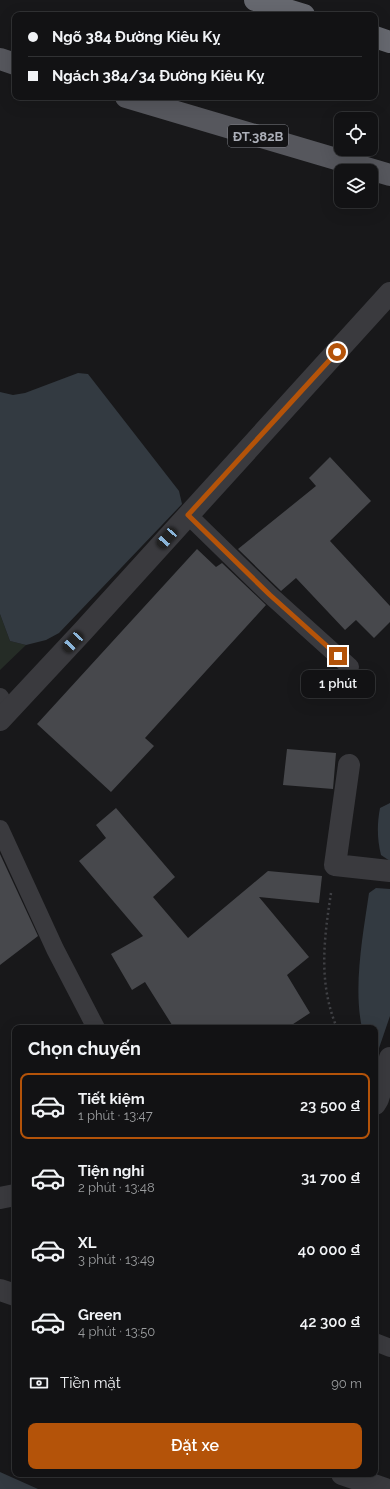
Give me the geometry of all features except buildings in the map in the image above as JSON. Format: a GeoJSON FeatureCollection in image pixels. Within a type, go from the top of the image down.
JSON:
{"type":"FeatureCollection","features":[{"type":"Feature","properties":{"kind":"highway"},"geometry":{"type":"LineString","coordinates":[[255,0],[294,12]]}},
{"type":"Feature","properties":{"kind":"highway"},"geometry":{"type":"LineString","coordinates":[[378,38],[390,42]]}},
{"type":"Feature","properties":{"kind":"main road"},"geometry":{"type":"LineString","coordinates":[[0,60],[12,63]]}},
{"type":"Feature","properties":{"kind":"main road","name":"ĐT.382B"},"geometry":{"type":"LineString","coordinates":[[136,100],[390,175]]}},
{"type":"Feature","properties":{"kind":"street"},"geometry":{"type":"LineString","coordinates":[[3,710],[188,515],[390,294]]}},
{"type":"Feature","properties":{"kind":"street"},"geometry":{"type":"LineString","coordinates":[[349,765],[335,865],[390,871]]}},
{"type":"Feature","properties":{"kind":"street"},"geometry":{"type":"LineString","coordinates":[[378,1099],[390,1058]]}},
{"type":"Feature","properties":{"kind":"street"},"geometry":{"type":"LineString","coordinates":[[0,1198],[12,1196]]}},
{"type":"Feature","properties":{"kind":"street"},"geometry":{"type":"LineString","coordinates":[[0,1290],[12,1294]]}},
{"type":"Feature","properties":{"kind":"street"},"geometry":{"type":"LineString","coordinates":[[351,1477],[385,1489]]}},
{"type":"Feature","properties":{"kind":"lane"},"geometry":{"type":"LineString","coordinates":[[188,515],[270,595],[350,666]]}},
{"type":"Feature","properties":{"kind":"lane"},"geometry":{"type":"LineString","coordinates":[[0,829],[55,949],[94,1025]]}},
{"type":"Feature","properties":{"kind":"lane"},"geometry":{"type":"LineString","coordinates":[[378,1343],[390,1348]]}},
{"type":"Feature","properties":{"kind":"path"},"geometry":{"type":"LineString","coordinates":[[335,865],[324,941],[324,972],[328,1000],[336,1025]]}},
{"type":"Feature","properties":{"kind":"shaded area"},"geometry":{"type":"Polygon","coordinates":[[[78,373],[88,374],[179,491],[182,504],[59,633],[46,640],[26,645],[10,641],[0,614],[0,392],[13,395],[25,393],[78,373]]]}},
{"type":"Feature","properties":{"kind":"shaded area"},"geometry":{"type":"Polygon","coordinates":[[[0,614],[10,641],[26,645],[0,670],[0,614]]]}},
{"type":"Feature","properties":{"kind":"shaded area"},"geometry":{"type":"Polygon","coordinates":[[[390,803],[390,861],[381,855],[378,820],[380,808],[390,803]]]}},
{"type":"Feature","properties":{"kind":"shaded area"},"geometry":{"type":"Polygon","coordinates":[[[376,888],[390,889],[390,1016],[378,1051],[378,1025],[361,1025],[358,995],[360,960],[369,893],[376,888]]]}},
{"type":"Feature","properties":{"kind":"shaded area"},"geometry":{"type":"Polygon","coordinates":[[[0,1472],[38,1489],[0,1489],[0,1472]]]}},
{"type":"Feature","properties":{"kind":"route"},"geometry":{"type":"LineString","coordinates":[[337,352],[188,515],[270,595],[338,656]]}}]}
